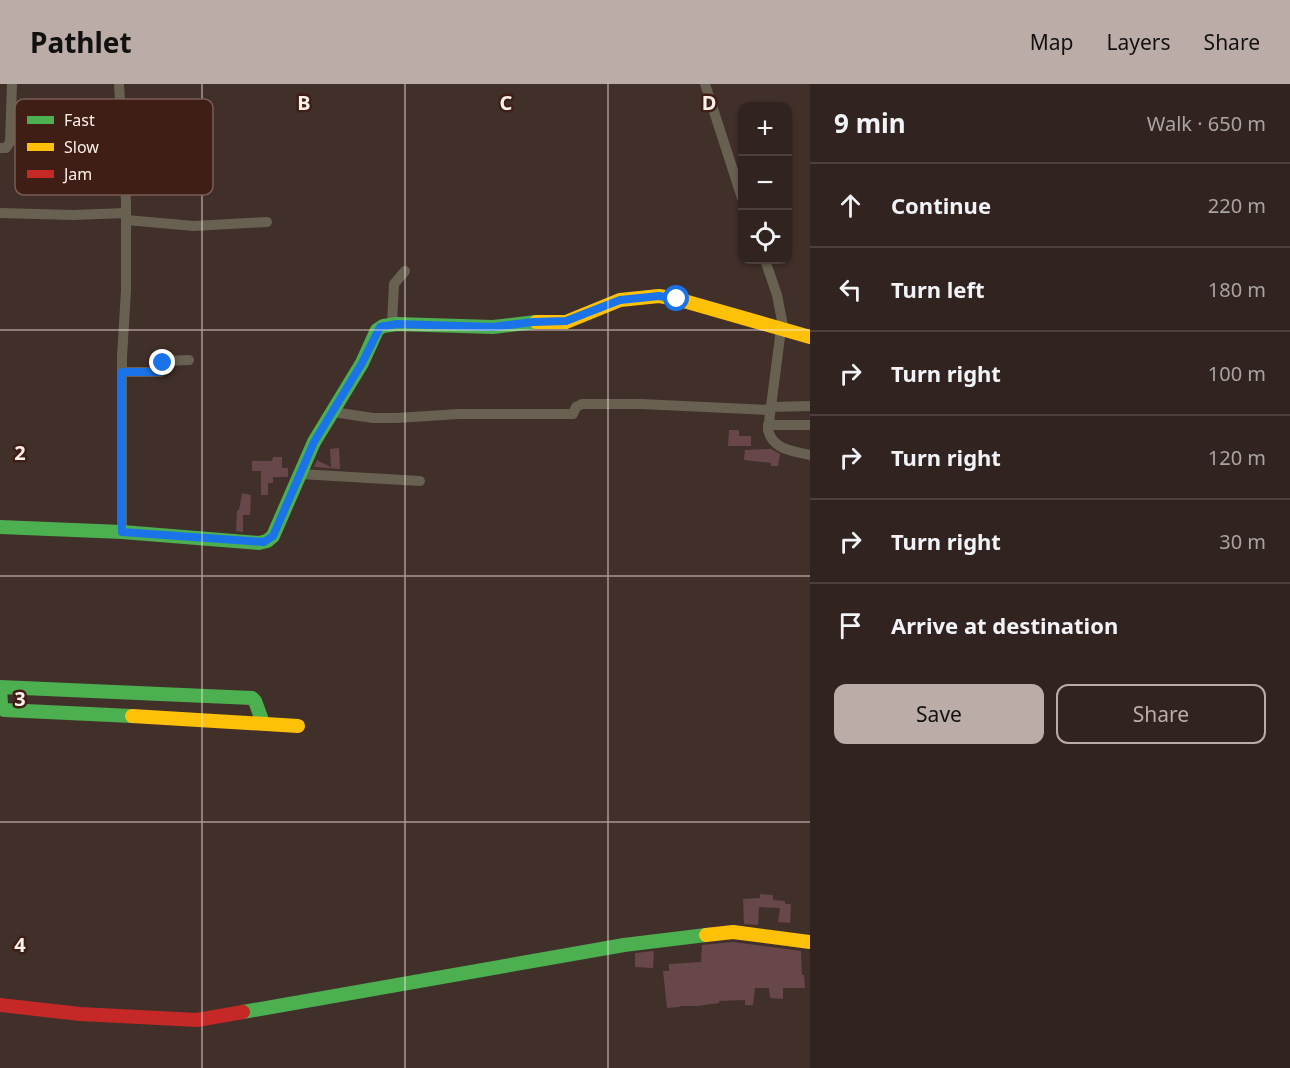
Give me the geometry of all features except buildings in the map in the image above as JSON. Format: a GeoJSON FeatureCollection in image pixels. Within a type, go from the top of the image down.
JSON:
{"type":"FeatureCollection","features":[{"type":"Feature","properties":{"kind":"street"},"geometry":{"type":"LineString","coordinates":[[0,148],[6,148],[10,142],[12,84]]}},
{"type":"Feature","properties":{"kind":"street"},"geometry":{"type":"LineString","coordinates":[[119,84],[120,99]]}},
{"type":"Feature","properties":{"kind":"street"},"geometry":{"type":"LineString","coordinates":[[705,84],[738,186]]}},
{"type":"Feature","properties":{"kind":"street"},"geometry":{"type":"LineString","coordinates":[[122,532],[122,372],[126,290],[125,195]]}},
{"type":"Feature","properties":{"kind":"street"},"geometry":{"type":"LineString","coordinates":[[0,213],[126,216],[194,226],[267,222]]}},
{"type":"Feature","properties":{"kind":"street"},"geometry":{"type":"LineString","coordinates":[[766,264],[777,295],[783,330],[770,409],[768,426],[770,438],[775,444],[810,454]]}},
{"type":"Feature","properties":{"kind":"street"},"geometry":{"type":"LineString","coordinates":[[392,324],[394,284],[405,271]]}},
{"type":"Feature","properties":{"kind":"street"},"geometry":{"type":"LineString","coordinates":[[0,528],[122,532],[259,543],[267,541],[273,536],[314,442],[362,363],[377,330],[383,326],[392,324],[493,327],[566,321],[620,300],[659,296],[677,299],[810,337]]}},
{"type":"Feature","properties":{"kind":"street"},"geometry":{"type":"LineString","coordinates":[[122,372],[160,372],[165,361],[189,360]]}},
{"type":"Feature","properties":{"kind":"street"},"geometry":{"type":"LineString","coordinates":[[333,412],[389,418],[458,414],[573,414],[576,406],[582,404],[770,409],[810,406]]}},
{"type":"Feature","properties":{"kind":"street"},"geometry":{"type":"LineString","coordinates":[[768,426],[810,425]]}},
{"type":"Feature","properties":{"kind":"street"},"geometry":{"type":"LineString","coordinates":[[300,474],[420,481]]}},
{"type":"Feature","properties":{"kind":"street"},"geometry":{"type":"LineString","coordinates":[[263,723],[255,700],[252,698],[0,687],[1,705],[4,710],[298,726]]}},
{"type":"Feature","properties":{"kind":"street"},"geometry":{"type":"LineString","coordinates":[[54,711],[55,690]]}},
{"type":"Feature","properties":{"kind":"street"},"geometry":{"type":"LineString","coordinates":[[0,1005],[80,1014],[197,1020],[624,945],[719,933],[810,942]]}},
{"type":"Feature","properties":{"kind":"traffic: fast"},"geometry":{"type":"LineString","coordinates":[[0,527],[122,532],[259,543],[267,541],[273,536],[314,442],[362,363],[377,330],[383,326],[397,324],[493,327],[536,322]]}},
{"type":"Feature","properties":{"kind":"traffic: fast"},"geometry":{"type":"LineString","coordinates":[[132,716],[4,710],[1,705],[0,687],[252,698],[263,723]]}},
{"type":"Feature","properties":{"kind":"traffic: fast"},"geometry":{"type":"LineString","coordinates":[[243,1012],[624,945],[706,935]]}},
{"type":"Feature","properties":{"kind":"traffic: slow"},"geometry":{"type":"LineString","coordinates":[[536,322],[566,322],[620,300],[659,296],[677,299],[810,337]]}},
{"type":"Feature","properties":{"kind":"traffic: slow"},"geometry":{"type":"LineString","coordinates":[[132,716],[298,726]]}},
{"type":"Feature","properties":{"kind":"traffic: slow"},"geometry":{"type":"LineString","coordinates":[[706,935],[733,932],[810,942]]}},
{"type":"Feature","properties":{"kind":"traffic: jam"},"geometry":{"type":"LineString","coordinates":[[0,1005],[80,1014],[197,1020],[243,1012]]}},
{"type":"Feature","properties":{"kind":"route"},"geometry":{"type":"LineString","coordinates":[[163,363],[160,372],[122,372],[122,532],[259,543],[273,536],[314,442],[362,363],[380,327],[397,324],[493,327],[566,321],[620,300],[659,296],[677,299]]}}]}
